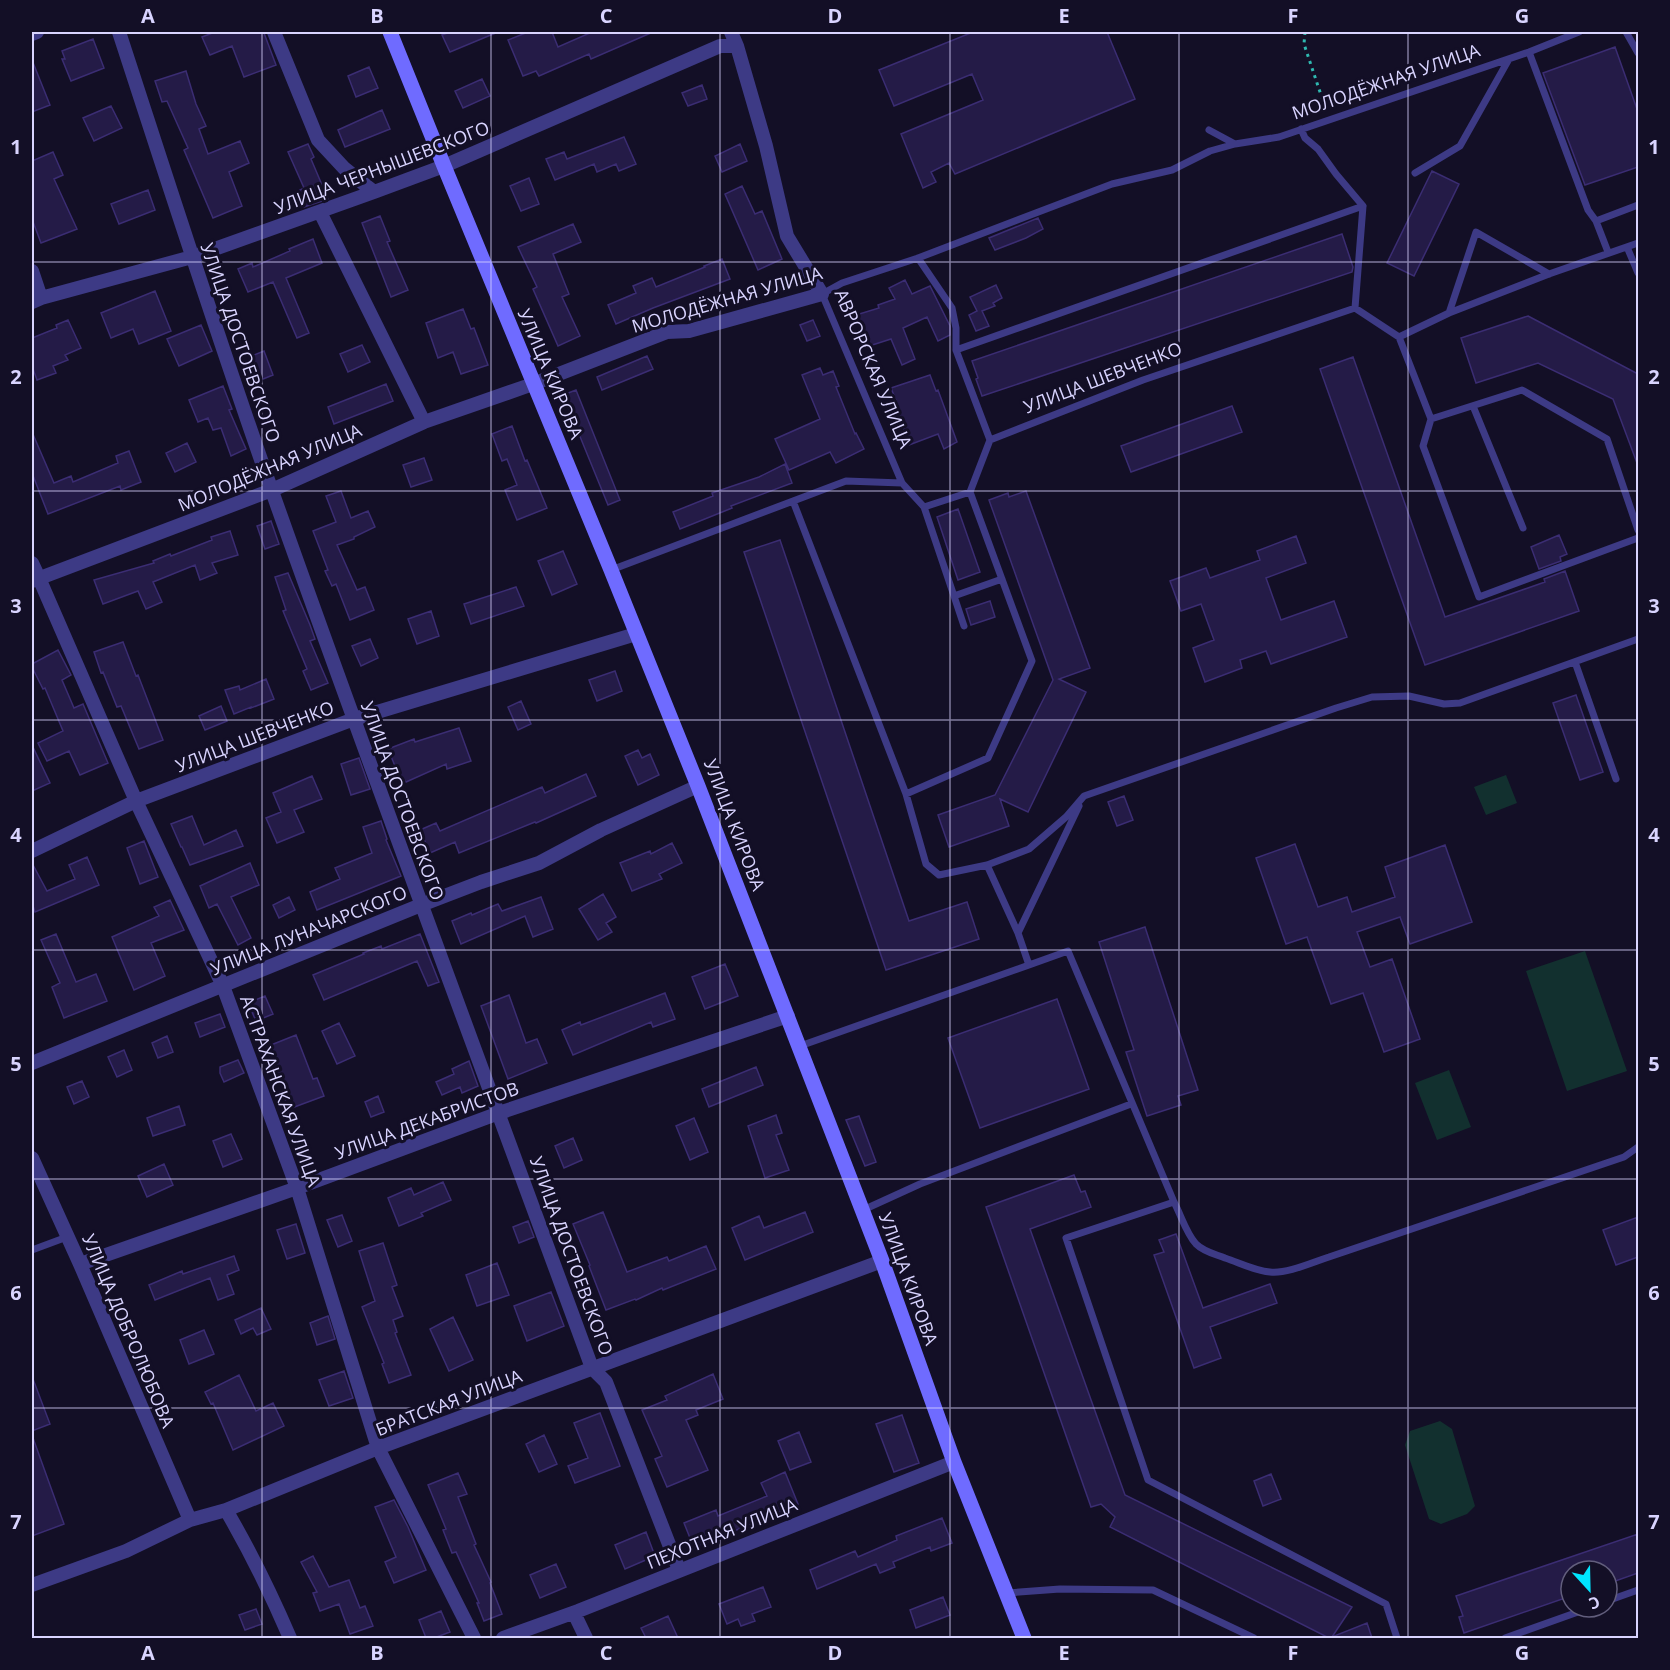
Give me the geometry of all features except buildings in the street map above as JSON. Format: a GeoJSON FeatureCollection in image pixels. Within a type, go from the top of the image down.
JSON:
{"type":"FeatureCollection","features":[{"type":"Feature","properties":{"kind":"main road","name":"УЛИЦА КИРОВА"},"geometry":{"type":"LineString","coordinates":[[390,32],[698,786],[882,1262],[954,1462],[1024,1638]]}},
{"type":"Feature","properties":{"kind":"street"},"geometry":{"type":"LineString","coordinates":[[32,34],[37,32]]}},
{"type":"Feature","properties":{"kind":"street","name":"УЛИЦА ДОСТОЕВСКОГО"},"geometry":{"type":"LineString","coordinates":[[119,32],[192,257],[272,490],[421,905],[592,1368],[606,1382],[679,1570]]}},
{"type":"Feature","properties":{"kind":"street"},"geometry":{"type":"LineString","coordinates":[[274,32],[318,140],[344,168],[374,192]]}},
{"type":"Feature","properties":{"kind":"street","name":"АВРОРСКАЯ УЛИЦА"},"geometry":{"type":"LineString","coordinates":[[731,32],[737,45],[766,146],[787,236],[822,294]]}},
{"type":"Feature","properties":{"kind":"street","name":"УЛИЦА ЧЕРНЫШЕВСКОГО"},"geometry":{"type":"LineString","coordinates":[[36,300],[192,257],[320,212],[444,166],[720,46],[737,45]]}},
{"type":"Feature","properties":{"kind":"street"},"geometry":{"type":"LineString","coordinates":[[320,212],[423,422]]}},
{"type":"Feature","properties":{"kind":"street"},"geometry":{"type":"LineString","coordinates":[[32,271],[36,300]]}},
{"type":"Feature","properties":{"kind":"street","name":"МОЛОДЁЖНАЯ УЛИЦА"},"geometry":{"type":"LineString","coordinates":[[35,580],[272,490],[423,422],[533,384],[667,332],[689,331],[822,294]]}},
{"type":"Feature","properties":{"kind":"street","name":"АСТРАХАНСКАЯ УЛИЦА"},"geometry":{"type":"LineString","coordinates":[[32,563],[35,580],[223,986],[297,1188],[378,1448],[474,1638]]}},
{"type":"Feature","properties":{"kind":"street","name":"УЛИЦА ШЕВЧЕНКО"},"geometry":{"type":"LineString","coordinates":[[32,851],[136,801],[354,719],[636,634]]}},
{"type":"Feature","properties":{"kind":"street","name":"УЛИЦА ЛУНАЧАРСКОГО"},"geometry":{"type":"LineString","coordinates":[[32,1063],[421,905],[539,863],[601,830],[698,786]]}},
{"type":"Feature","properties":{"kind":"street","name":"УЛИЦА ДЕКАБРИСТОВ"},"geometry":{"type":"LineString","coordinates":[[80,1264],[297,1188],[499,1113],[788,1016]]}},
{"type":"Feature","properties":{"kind":"street","name":"УЛИЦА ДОБРОЛЮБОВА"},"geometry":{"type":"LineString","coordinates":[[32,1158],[190,1520]]}},
{"type":"Feature","properties":{"kind":"street","name":"БРАТСКАЯ УЛИЦА"},"geometry":{"type":"LineString","coordinates":[[32,1585],[126,1551],[190,1520],[225,1510],[378,1448],[882,1262]]}},
{"type":"Feature","properties":{"kind":"street","name":"ПЕХОТНАЯ УЛИЦА"},"geometry":{"type":"LineString","coordinates":[[503,1638],[954,1462]]}},
{"type":"Feature","properties":{"kind":"street"},"geometry":{"type":"LineString","coordinates":[[225,1510],[260,1571],[290,1638]]}},
{"type":"Feature","properties":{"kind":"street"},"geometry":{"type":"LineString","coordinates":[[574,1612],[586,1638]]}},
{"type":"Feature","properties":{"kind":"lane","name":"МОЛОДЁЖНАЯ УЛИЦА"},"geometry":{"type":"LineString","coordinates":[[822,294],[842,283],[918,258],[1112,184],[1173,170],[1210,151],[1235,144],[1279,137],[1529,52],[1578,32]]}},
{"type":"Feature","properties":{"kind":"lane"},"geometry":{"type":"LineString","coordinates":[[1626,32],[1638,53]]}},
{"type":"Feature","properties":{"kind":"lane"},"geometry":{"type":"LineString","coordinates":[[1529,52],[1588,210],[1596,221],[1608,252]]}},
{"type":"Feature","properties":{"kind":"lane"},"geometry":{"type":"LineString","coordinates":[[1415,173],[1460,146],[1509,59]]}},
{"type":"Feature","properties":{"kind":"lane"},"geometry":{"type":"LineString","coordinates":[[1301,129],[1305,138],[1318,149],[1363,206],[1355,308],[1399,337],[1431,419],[1423,446],[1479,597],[1638,538]]}},
{"type":"Feature","properties":{"kind":"lane"},"geometry":{"type":"LineString","coordinates":[[1209,130],[1235,144]]}},
{"type":"Feature","properties":{"kind":"lane"},"geometry":{"type":"LineString","coordinates":[[1596,221],[1638,205]]}},
{"type":"Feature","properties":{"kind":"lane"},"geometry":{"type":"LineString","coordinates":[[956,350],[1363,206]]}},
{"type":"Feature","properties":{"kind":"lane"},"geometry":{"type":"LineString","coordinates":[[1449,313],[1476,232],[1549,274]]}},
{"type":"Feature","properties":{"kind":"lane"},"geometry":{"type":"LineString","coordinates":[[1399,337],[1449,313],[1608,252],[1638,243]]}},
{"type":"Feature","properties":{"kind":"lane"},"geometry":{"type":"LineString","coordinates":[[1627,247],[1638,273]]}},
{"type":"Feature","properties":{"kind":"lane"},"geometry":{"type":"LineString","coordinates":[[906,794],[988,758],[1032,661],[970,492],[990,440],[956,350],[956,328],[952,308],[918,258]]}},
{"type":"Feature","properties":{"kind":"lane","name":"АВРОРСКАЯ УЛИЦА"},"geometry":{"type":"LineString","coordinates":[[822,294],[902,483]]}},
{"type":"Feature","properties":{"kind":"lane","name":"УЛИЦА ШЕВЧЕНКО"},"geometry":{"type":"LineString","coordinates":[[990,440],[1143,380],[1355,308]]}},
{"type":"Feature","properties":{"kind":"lane"},"geometry":{"type":"LineString","coordinates":[[1431,419],[1522,390],[1607,439],[1638,530]]}},
{"type":"Feature","properties":{"kind":"lane"},"geometry":{"type":"LineString","coordinates":[[1473,406],[1523,528]]}},
{"type":"Feature","properties":{"kind":"lane"},"geometry":{"type":"LineString","coordinates":[[611,570],[846,481],[902,483],[924,507],[964,626]]}},
{"type":"Feature","properties":{"kind":"lane"},"geometry":{"type":"LineString","coordinates":[[924,507],[970,492]]}},
{"type":"Feature","properties":{"kind":"lane"},"geometry":{"type":"LineString","coordinates":[[793,501],[906,794],[926,864],[939,875],[987,864],[1029,849],[1066,817],[1084,796],[1372,697],[1409,696],[1444,704],[1460,703],[1638,639]]}},
{"type":"Feature","properties":{"kind":"lane"},"geometry":{"type":"LineString","coordinates":[[954,596],[1002,579]]}},
{"type":"Feature","properties":{"kind":"lane"},"geometry":{"type":"LineString","coordinates":[[1575,662],[1616,779]]}},
{"type":"Feature","properties":{"kind":"lane"},"geometry":{"type":"LineString","coordinates":[[1018,933],[1084,796]]}},
{"type":"Feature","properties":{"kind":"lane"},"geometry":{"type":"LineString","coordinates":[[987,864],[1018,933],[1029,965]]}},
{"type":"Feature","properties":{"kind":"lane"},"geometry":{"type":"LineString","coordinates":[[800,1046],[1068,951],[1131,1104],[1191,1236],[1200,1248],[1209,1253],[1271,1272],[1323,1259],[1624,1157],[1638,1147]]}},
{"type":"Feature","properties":{"kind":"lane"},"geometry":{"type":"LineString","coordinates":[[862,1210],[920,1184],[1131,1104]]}},
{"type":"Feature","properties":{"kind":"lane"},"geometry":{"type":"LineString","coordinates":[[1174,1202],[1066,1238],[1148,1480],[1386,1604],[1397,1638]]}},
{"type":"Feature","properties":{"kind":"lane"},"geometry":{"type":"LineString","coordinates":[[32,1250],[68,1237]]}},
{"type":"Feature","properties":{"kind":"lane"},"geometry":{"type":"LineString","coordinates":[[1007,1593],[1060,1589],[1153,1590],[1254,1638]]}},
{"type":"Feature","properties":{"kind":"lane"},"geometry":{"type":"LineString","coordinates":[[1619,1597],[1638,1590]]}},
{"type":"Feature","properties":{"kind":"lane"},"geometry":{"type":"LineString","coordinates":[[1505,1638],[1559,1619]]}},
{"type":"Feature","properties":{"kind":"path"},"geometry":{"type":"LineString","coordinates":[[1305,32],[1304,44],[1330,120]]}},
{"type":"Feature","properties":{"kind":"green space"},"geometry":{"type":"Polygon","coordinates":[[[1506,775],[1517,803],[1486,815],[1474,787],[1506,775]]]}},
{"type":"Feature","properties":{"kind":"green space"},"geometry":{"type":"Polygon","coordinates":[[[1585,951],[1627,1071],[1567,1091],[1526,971],[1585,951]]]}},
{"type":"Feature","properties":{"kind":"green space"},"geometry":{"type":"Polygon","coordinates":[[[1449,1070],[1471,1127],[1437,1140],[1415,1083],[1449,1070]]]}},
{"type":"Feature","properties":{"kind":"green space"},"geometry":{"type":"Polygon","coordinates":[[[1440,1421],[1452,1429],[1475,1506],[1467,1514],[1441,1524],[1429,1519],[1405,1445],[1410,1431],[1440,1421]]]}}]}
